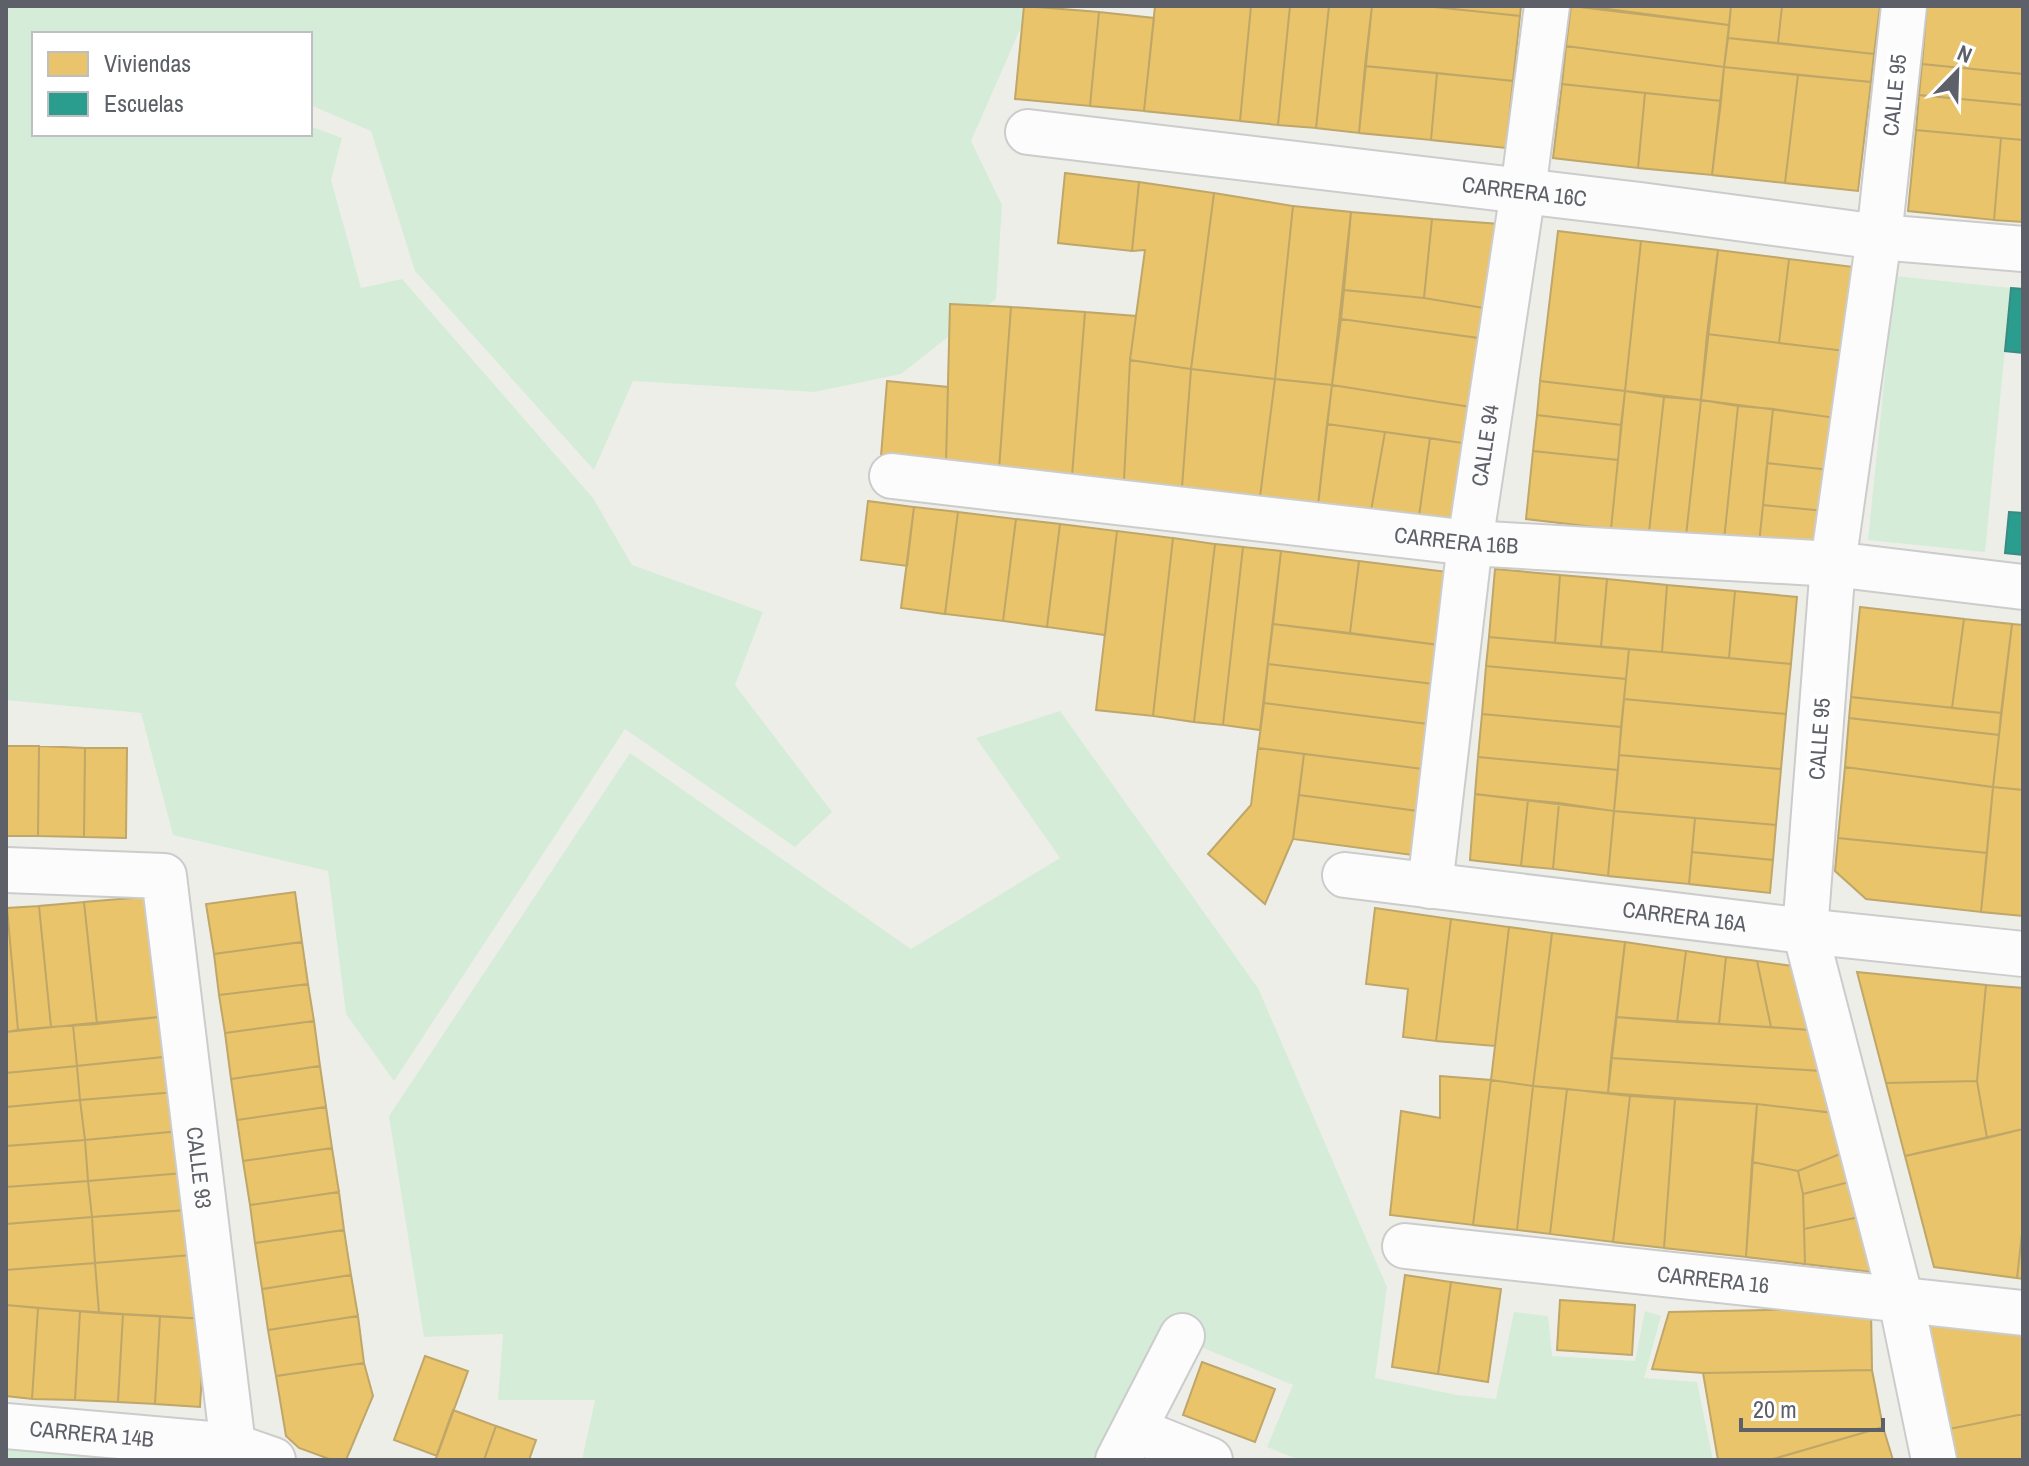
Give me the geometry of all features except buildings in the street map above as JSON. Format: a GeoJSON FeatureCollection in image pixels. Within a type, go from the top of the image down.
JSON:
{"type":"FeatureCollection","features":[{"type":"Feature","properties":{"kind":"street","name":"CALLE 94"},"geometry":{"type":"LineString","coordinates":[[1430,886],[1470,543],[1523,191],[1547,6]]}},
{"type":"Feature","properties":{"kind":"street","name":"CALLE 95"},"geometry":{"type":"LineString","coordinates":[[1904,6],[1879,237],[1833,564],[1805,931],[1901,1300],[1934,1460]]}},
{"type":"Feature","properties":{"kind":"street","name":"CARRERA 16C"},"geometry":{"type":"LineString","coordinates":[[1028,132],[1879,237],[2023,249]]}},
{"type":"Feature","properties":{"kind":"street","name":"CARRERA 16B"},"geometry":{"type":"LineString","coordinates":[[892,476],[1470,543],[1833,564],[2023,587]]}},
{"type":"Feature","properties":{"kind":"street","name":"CALLE 93"},"geometry":{"type":"LineString","coordinates":[[6,870],[164,876],[245,1455]]}},
{"type":"Feature","properties":{"kind":"street","name":"CARRERA 16A"},"geometry":{"type":"LineString","coordinates":[[1345,875],[2023,954]]}},
{"type":"Feature","properties":{"kind":"street","name":"CARRERA 16"},"geometry":{"type":"LineString","coordinates":[[1405,1246],[2023,1313]]}},
{"type":"Feature","properties":{"kind":"street"},"geometry":{"type":"LineString","coordinates":[[1182,1336],[1127,1445],[1210,1460]]}},
{"type":"Feature","properties":{"kind":"street","name":"CARRERA 14B"},"geometry":{"type":"LineString","coordinates":[[6,1426],[245,1455]]}},
{"type":"Feature","properties":{"kind":"green space"},"geometry":{"type":"Polygon","coordinates":[[[6,6],[1024,6],[1022,25],[971,141],[1002,205],[996,299],[901,374],[814,392],[633,381],[594,470],[415,271],[371,131],[312,106],[312,32],[32,32],[32,136],[312,136],[312,127],[342,138],[331,180],[361,288],[402,279],[593,498],[632,565],[763,612],[735,685],[832,812],[795,847],[625,729],[394,1081],[346,1014],[328,871],[173,835],[141,713],[6,700],[6,6]]]}},
{"type":"Feature","properties":{"kind":"green space"},"geometry":{"type":"Polygon","coordinates":[[[1895,276],[2011,288],[1985,552],[1868,540],[1895,276]]]}},
{"type":"Feature","properties":{"kind":"green space"},"geometry":{"type":"Polygon","coordinates":[[[1060,711],[1258,988],[1387,1287],[1375,1378],[1457,1395],[1496,1399],[1514,1312],[1548,1316],[1552,1356],[1635,1361],[1645,1311],[1661,1316],[1644,1378],[1697,1382],[1713,1460],[1299,1460],[1267,1447],[1293,1385],[1196,1345],[1203,1323],[1177,1313],[1102,1460],[582,1460],[595,1400],[498,1400],[503,1334],[424,1337],[389,1116],[630,753],[911,949],[1060,858],[976,738],[1060,711]]]}},
{"type":"Feature","properties":{"kind":"green space"},"geometry":{"type":"Polygon","coordinates":[[[6,1444],[167,1460],[6,1460],[6,1444]]]}}]}
